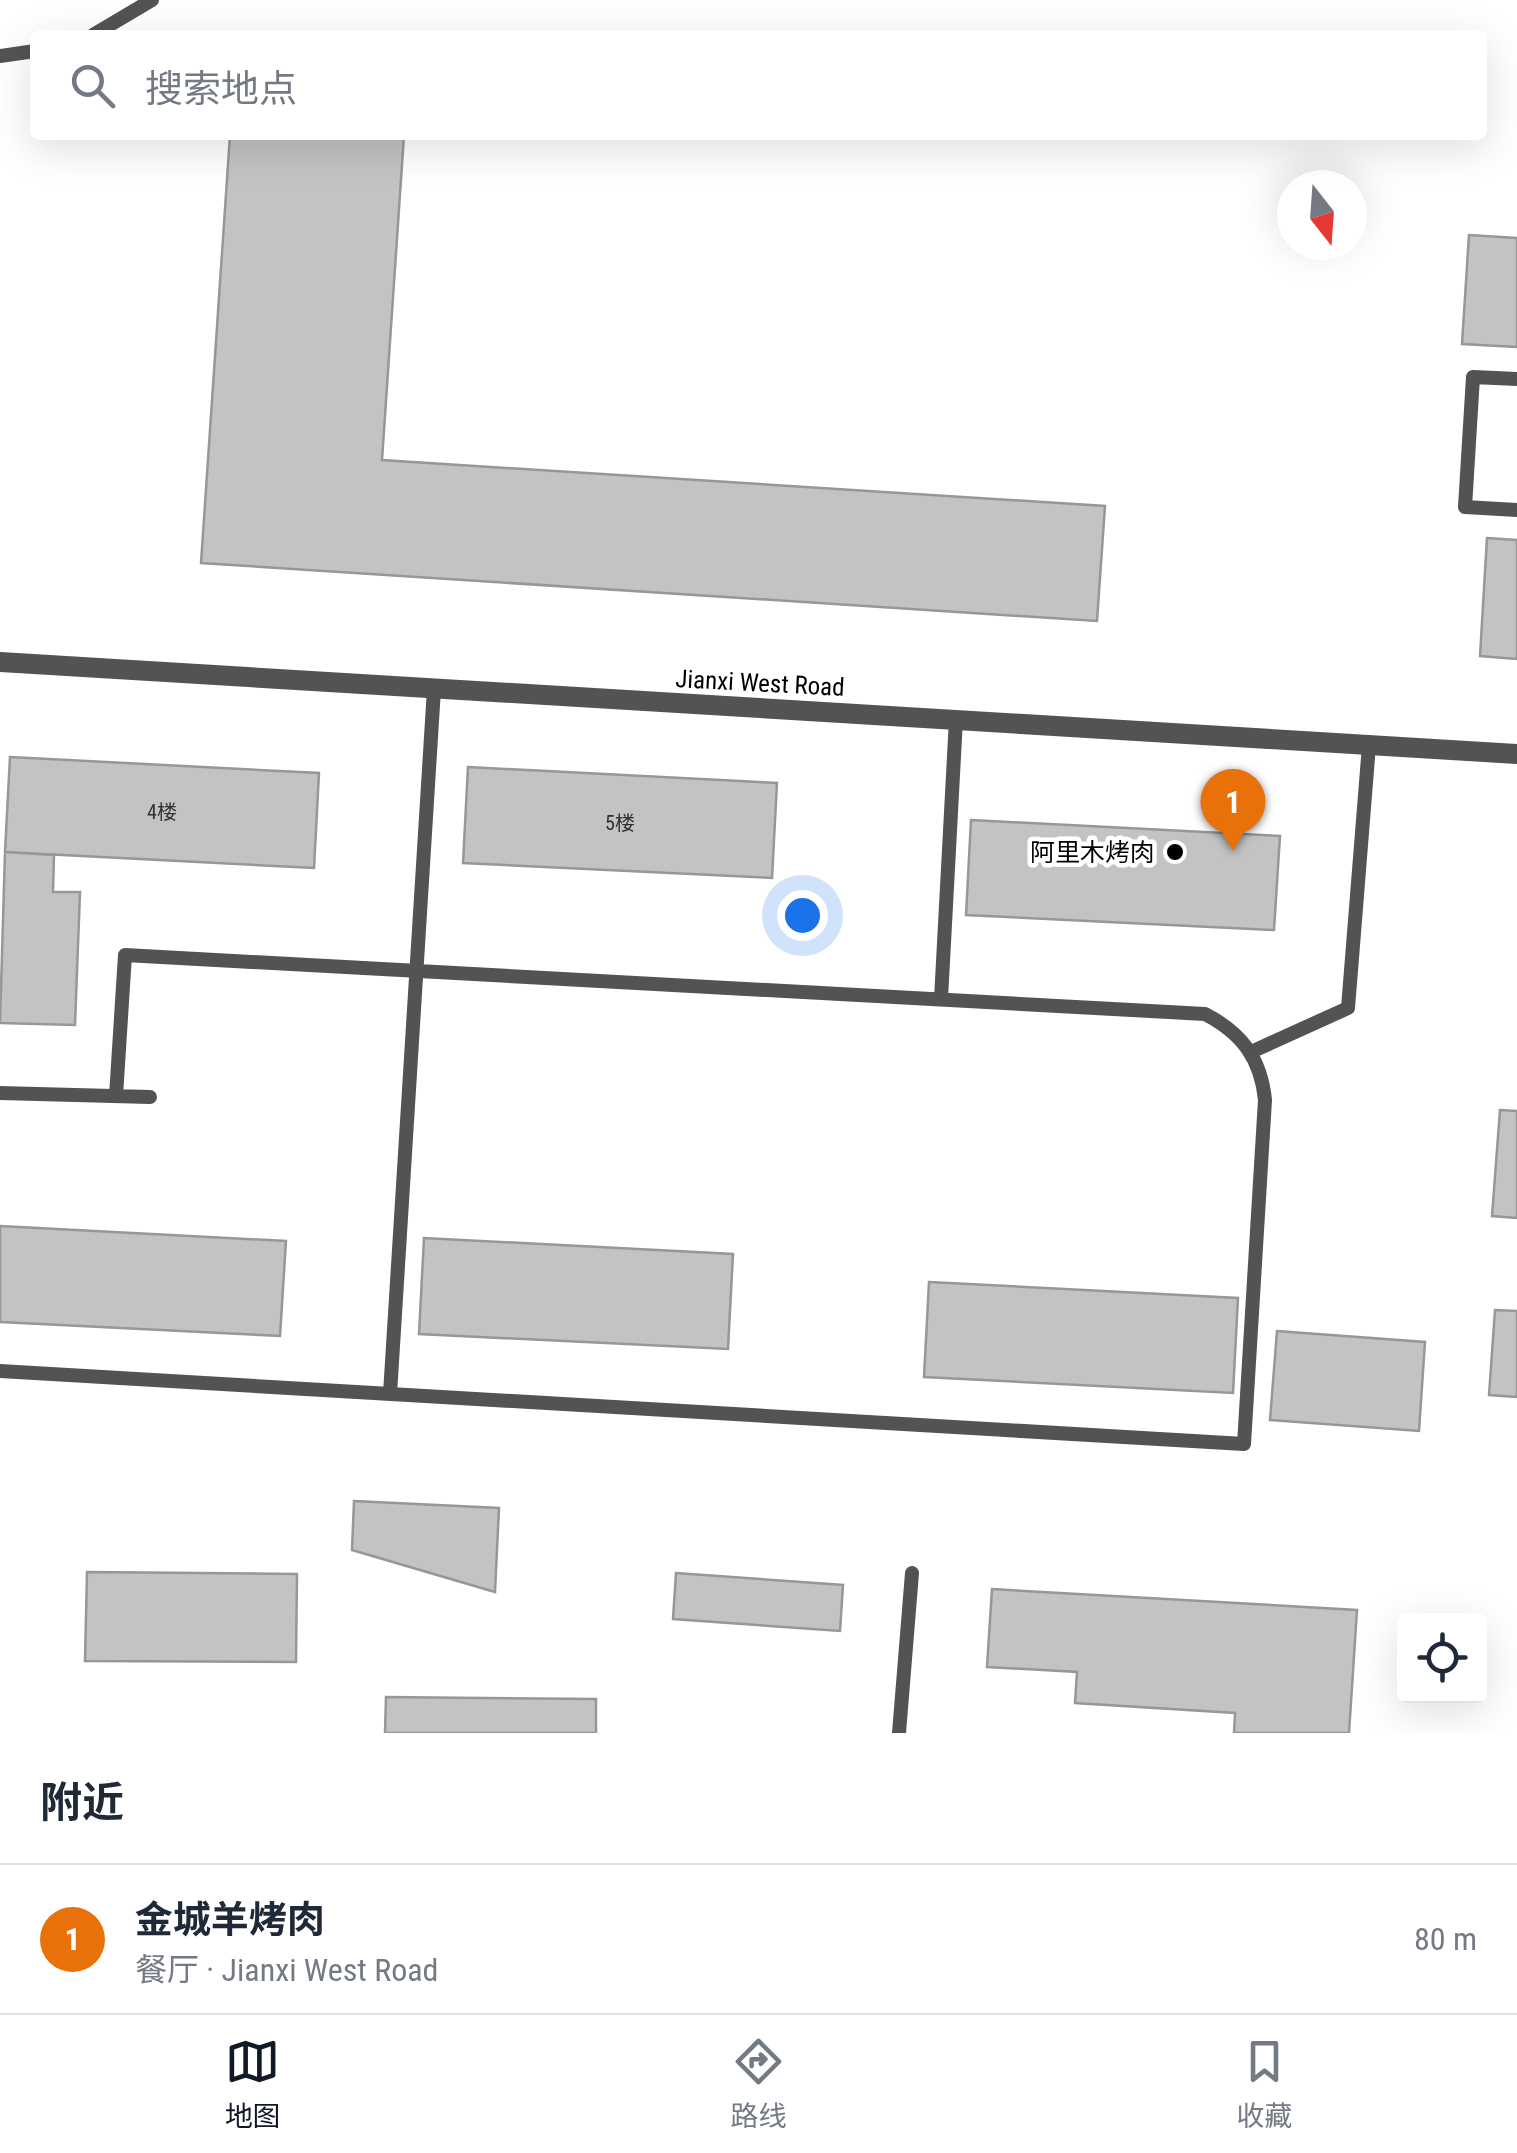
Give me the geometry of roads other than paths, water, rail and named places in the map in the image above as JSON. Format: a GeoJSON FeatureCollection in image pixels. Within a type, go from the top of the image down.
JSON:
{"type":"FeatureCollection","features":[{"type":"Feature","properties":{"kind":"street","name":"Jianxi West Road"},"geometry":{"type":"LineString","coordinates":[[0,662],[1517,754]]}},
{"type":"Feature","properties":{"kind":"lane"},"geometry":{"type":"LineString","coordinates":[[101,30],[152,0]]}},
{"type":"Feature","properties":{"kind":"lane"},"geometry":{"type":"LineString","coordinates":[[0,56],[30,52]]}},
{"type":"Feature","properties":{"kind":"lane"},"geometry":{"type":"LineString","coordinates":[[1517,380],[1473,377],[1465,506],[1517,510]]}},
{"type":"Feature","properties":{"kind":"lane"},"geometry":{"type":"LineString","coordinates":[[390,1394],[434,688]]}},
{"type":"Feature","properties":{"kind":"lane"},"geometry":{"type":"LineString","coordinates":[[941,1000],[956,720]]}},
{"type":"Feature","properties":{"kind":"lane"},"geometry":{"type":"LineString","coordinates":[[1252,1052],[1348,1008],[1368,745]]}},
{"type":"Feature","properties":{"kind":"lane"},"geometry":{"type":"LineString","coordinates":[[0,1371],[1244,1444],[1265,1100],[1259,1066],[1252,1052],[1224,1024],[1206,1014],[125,955],[116,1096]]}},
{"type":"Feature","properties":{"kind":"lane"},"geometry":{"type":"LineString","coordinates":[[0,1093],[150,1097]]}},
{"type":"Feature","properties":{"kind":"lane"},"geometry":{"type":"LineString","coordinates":[[899,1733],[912,1572]]}},
{"type":"Feature","properties":{"kind":"place","name":"金城羊烤肉"},"geometry":{"type":"Point","coordinates":[1233,851]}},
{"type":"Feature","properties":{"kind":"place","name":"阿里木烤肉"},"geometry":{"type":"Point","coordinates":[1175,852]}}]}
